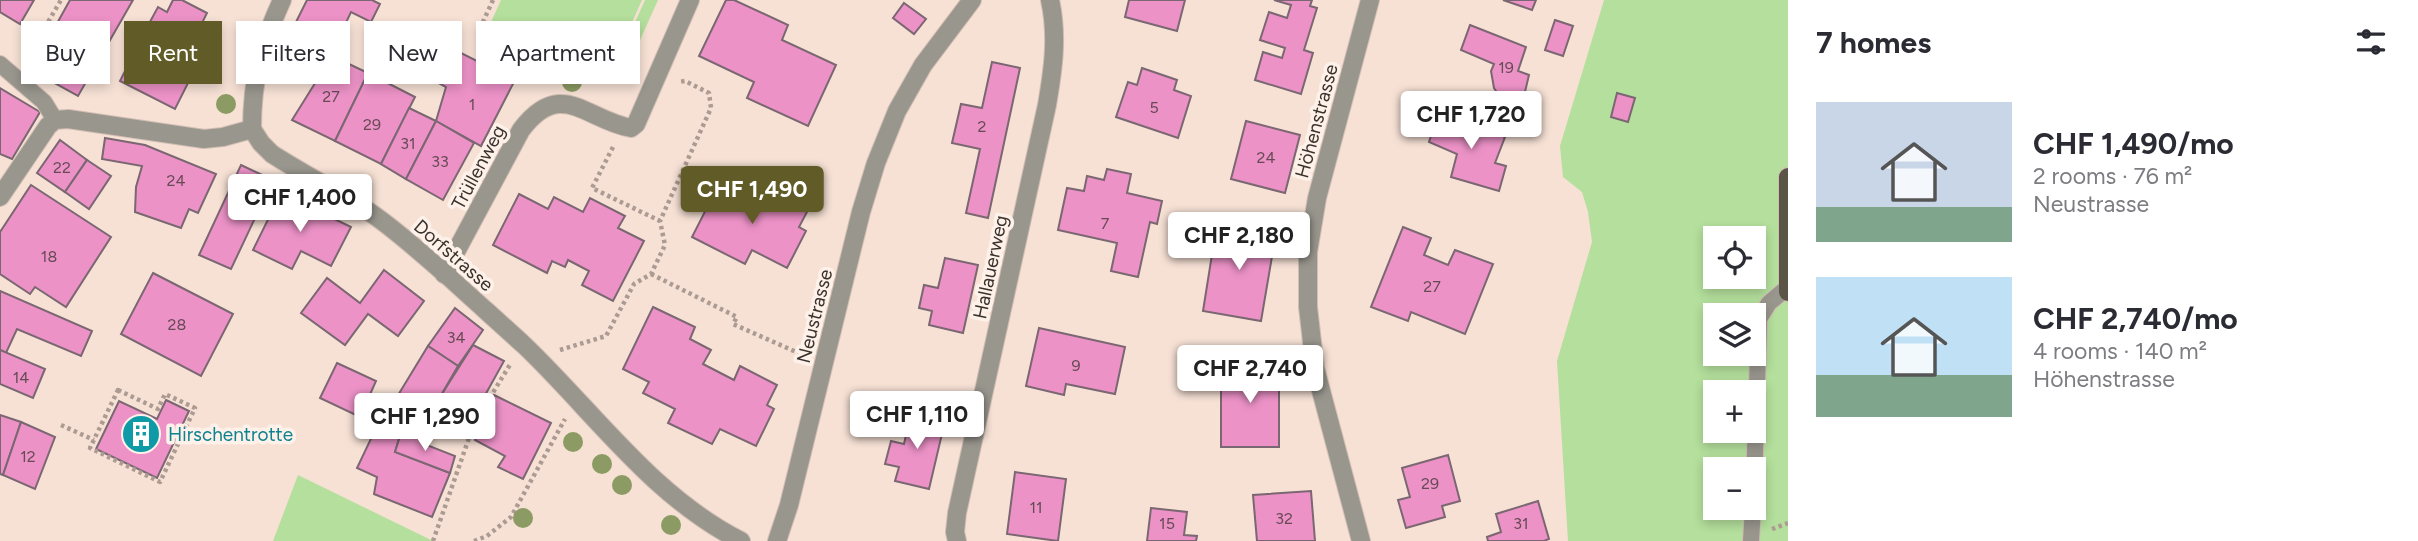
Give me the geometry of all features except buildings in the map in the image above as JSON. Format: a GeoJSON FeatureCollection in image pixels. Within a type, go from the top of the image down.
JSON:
{"type":"FeatureCollection","features":[{"type":"Feature","properties":{"kind":"main road"},"geometry":{"type":"LineString","coordinates":[[1788,177],[1788,290]]}},
{"type":"Feature","properties":{"kind":"street"},"geometry":{"type":"LineString","coordinates":[[0,197],[48,126],[55,120],[68,119],[204,139],[252,130],[252,96],[257,68],[268,30],[282,0]]}},
{"type":"Feature","properties":{"kind":"street"},"geometry":{"type":"LineString","coordinates":[[552,106],[568,104],[586,109],[631,128],[636,124],[690,0]]}},
{"type":"Feature","properties":{"kind":"street","name":"Neustrasse"},"geometry":{"type":"LineString","coordinates":[[777,541],[789,505],[876,163],[897,111],[923,65],[972,0]]}},
{"type":"Feature","properties":{"kind":"street","name":"Hallauerweg"},"geometry":{"type":"LineString","coordinates":[[957,541],[957,513],[1047,105],[1055,57],[1054,18],[1050,0]]}},
{"type":"Feature","properties":{"kind":"street","name":"Höhenstrasse"},"geometry":{"type":"LineString","coordinates":[[1362,541],[1315,368],[1308,307],[1308,252],[1317,198],[1370,0]]}},
{"type":"Feature","properties":{"kind":"street","name":"Trüllenweg"},"geometry":{"type":"LineString","coordinates":[[444,274],[521,130],[533,114],[552,106]]}},
{"type":"Feature","properties":{"kind":"street","name":"Dorfstrasse"},"geometry":{"type":"LineString","coordinates":[[252,130],[272,154],[368,211],[410,242],[536,357],[613,439],[668,491],[720,530],[741,541]]}},
{"type":"Feature","properties":{"kind":"lane"},"geometry":{"type":"LineString","coordinates":[[0,64],[44,103],[55,120]]}},
{"type":"Feature","properties":{"kind":"lane"},"geometry":{"type":"LineString","coordinates":[[1755,457],[1759,319],[1769,303],[1788,290]]}},
{"type":"Feature","properties":{"kind":"lane"},"geometry":{"type":"LineString","coordinates":[[1751,541],[1752,520]]}},
{"type":"Feature","properties":{"kind":"path"},"geometry":{"type":"LineString","coordinates":[[16,78],[61,0]]}},
{"type":"Feature","properties":{"kind":"path"},"geometry":{"type":"LineString","coordinates":[[493,0],[482,24],[546,60],[552,106]]}},
{"type":"Feature","properties":{"kind":"path"},"geometry":{"type":"LineString","coordinates":[[536,357],[606,336],[634,284],[651,274],[665,245],[660,221],[711,108],[709,93],[685,81],[674,83]]}},
{"type":"Feature","properties":{"kind":"path"},"geometry":{"type":"LineString","coordinates":[[624,127],[592,188],[660,221]]}},
{"type":"Feature","properties":{"kind":"path"},"geometry":{"type":"LineString","coordinates":[[651,274],[737,317],[733,324],[823,364]]}},
{"type":"Feature","properties":{"kind":"path"},"geometry":{"type":"LineString","coordinates":[[433,541],[469,438],[486,404],[523,345]]}},
{"type":"Feature","properties":{"kind":"path"},"geometry":{"type":"LineString","coordinates":[[117,390],[158,409],[165,394],[195,408],[160,482],[90,448],[94,440],[117,390]]}},
{"type":"Feature","properties":{"kind":"path"},"geometry":{"type":"LineString","coordinates":[[474,541],[486,536],[511,517],[576,397]]}},
{"type":"Feature","properties":{"kind":"path"},"geometry":{"type":"LineString","coordinates":[[61,425],[94,440]]}},
{"type":"Feature","properties":{"kind":"green space"},"geometry":{"type":"Polygon","coordinates":[[[501,0],[642,0],[633,21],[491,21],[501,0]]]}},
{"type":"Feature","properties":{"kind":"green space"},"geometry":{"type":"Polygon","coordinates":[[[645,0],[658,0],[640,40],[640,21],[636,21],[645,0]]]}},
{"type":"Feature","properties":{"kind":"green space"},"geometry":{"type":"Polygon","coordinates":[[[1604,0],[1788,0],[1788,541],[1568,541],[1557,361],[1592,242],[1582,192],[1563,177],[1560,146],[1604,0]]]}},
{"type":"Feature","properties":{"kind":"green space"},"geometry":{"type":"Polygon","coordinates":[[[298,475],[433,541],[273,541],[298,475]]]}},
{"type":"Feature","properties":{"kind":"place","name":"Hirschentrotte"},"geometry":{"type":"Point","coordinates":[141,434]}}]}
